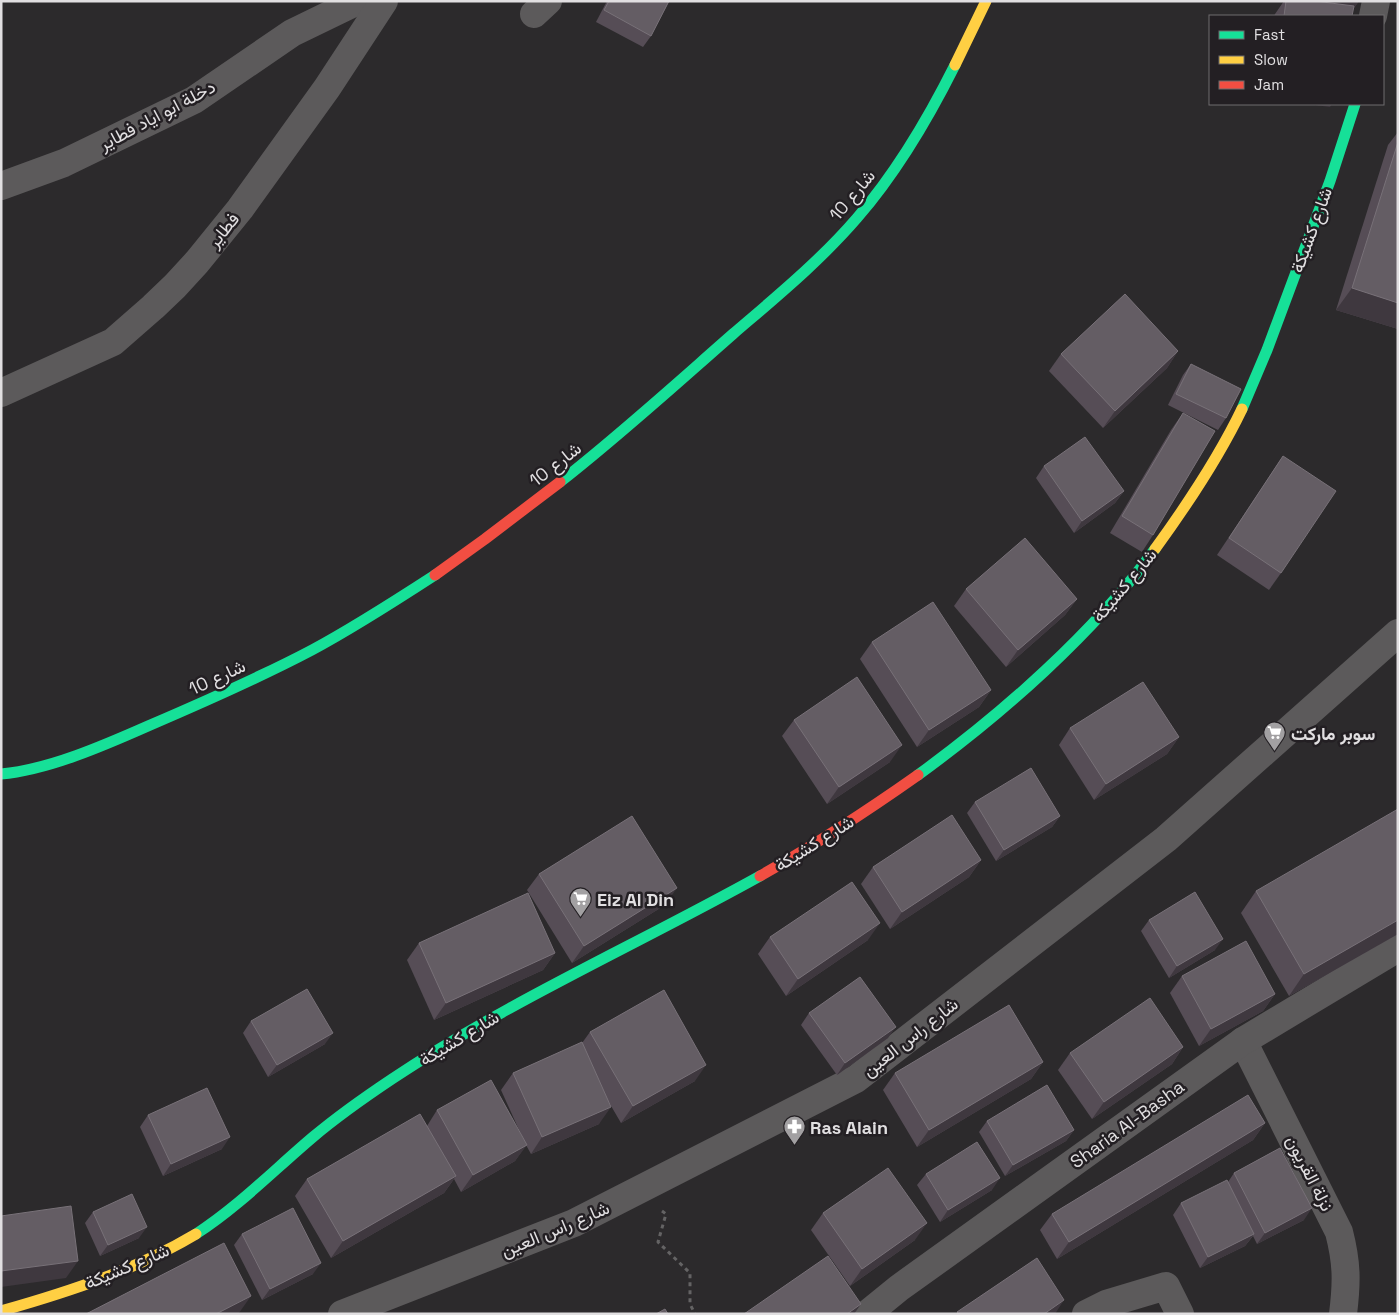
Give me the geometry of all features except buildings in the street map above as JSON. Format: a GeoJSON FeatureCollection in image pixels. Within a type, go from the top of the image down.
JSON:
{"type":"FeatureCollection","features":[{"type":"Feature","properties":{"kind":"street","name":"دخلة ابو اياد فطاير"},"geometry":{"type":"LineString","coordinates":[[1,186],[64,163],[194,100],[292,33],[358,1]]}},
{"type":"Feature","properties":{"kind":"street","name":"فطاير"},"geometry":{"type":"LineString","coordinates":[[1,393],[113,342],[175,286],[246,202],[327,88],[384,1]]}},
{"type":"Feature","properties":{"kind":"street","name":"شارع 10"},"geometry":{"type":"LineString","coordinates":[[1,774],[14,774],[34,770],[132,733],[204,703],[295,658],[342,633],[434,575],[576,471],[646,412],[799,276],[856,219],[892,173],[927,118],[966,44],[986,1]]}},
{"type":"Feature","properties":{"kind":"street"},"geometry":{"type":"LineString","coordinates":[[1373,15],[1376,1]]}},
{"type":"Feature","properties":{"kind":"street","name":"شارع كشيكة"},"geometry":{"type":"LineString","coordinates":[[1,1311],[58,1294],[124,1269],[198,1233],[247,1197],[314,1137],[389,1080],[529,997],[729,893],[820,841],[900,788],[950,751],[1033,682],[1084,631],[1132,578],[1176,521],[1218,455],[1256,378],[1336,164],[1355,105]]}},
{"type":"Feature","properties":{"kind":"street","name":"شارع راس العين"},"geometry":{"type":"LineString","coordinates":[[342,1314],[574,1224],[856,1079],[1166,839],[1398,633]]}},
{"type":"Feature","properties":{"kind":"street","name":"Sharia Al-Basha"},"geometry":{"type":"LineString","coordinates":[[867,1314],[899,1288],[1243,1041],[1398,948]]}},
{"type":"Feature","properties":{"kind":"street","name":"نزلة القريون"},"geometry":{"type":"LineString","coordinates":[[1243,1041],[1339,1232],[1347,1274],[1343,1314]]}},
{"type":"Feature","properties":{"kind":"street"},"geometry":{"type":"LineString","coordinates":[[1086,1314],[1106,1304],[1166,1286],[1180,1314]]}},
{"type":"Feature","properties":{"kind":"path"},"geometry":{"type":"LineString","coordinates":[[639,1191],[666,1214],[658,1242],[690,1272],[690,1304],[696,1314]]}},
{"type":"Feature","properties":{"kind":"traffic: fast"},"geometry":{"type":"LineString","coordinates":[[560,482],[626,428],[813,264],[843,234],[872,200],[898,164],[923,125],[955,65]]}},
{"type":"Feature","properties":{"kind":"traffic: fast"},"geometry":{"type":"LineString","coordinates":[[1242,409],[1267,350],[1330,181],[1355,105]]}},
{"type":"Feature","properties":{"kind":"traffic: fast"},"geometry":{"type":"LineString","coordinates":[[918,775],[982,726],[1045,671],[1104,611],[1155,549]]}},
{"type":"Feature","properties":{"kind":"traffic: fast"},"geometry":{"type":"LineString","coordinates":[[1,774],[19,772],[76,756],[231,690],[328,641],[375,614],[435,575]]}},
{"type":"Feature","properties":{"kind":"traffic: fast"},"geometry":{"type":"LineString","coordinates":[[196,1234],[242,1200],[332,1122],[382,1086],[436,1051],[528,998],[760,876]]}},
{"type":"Feature","properties":{"kind":"traffic: slow"},"geometry":{"type":"LineString","coordinates":[[955,65],[986,1]]}},
{"type":"Feature","properties":{"kind":"traffic: slow"},"geometry":{"type":"LineString","coordinates":[[1155,549],[1202,481],[1242,409]]}},
{"type":"Feature","properties":{"kind":"traffic: slow"},"geometry":{"type":"LineString","coordinates":[[1,1311],[101,1279],[150,1259],[196,1234]]}},
{"type":"Feature","properties":{"kind":"traffic: jam"},"geometry":{"type":"LineString","coordinates":[[435,575],[560,482]]}},
{"type":"Feature","properties":{"kind":"traffic: jam"},"geometry":{"type":"LineString","coordinates":[[760,876],[880,802],[918,775]]}},
{"type":"Feature","properties":{"kind":"place","name":"سوبر ماركت"},"geometry":{"type":"Point","coordinates":[1275,752]}},
{"type":"Feature","properties":{"kind":"place","name":"Eiz Al Din"},"geometry":{"type":"Point","coordinates":[581,918]}},
{"type":"Feature","properties":{"kind":"place","name":"Ras Alain"},"geometry":{"type":"Point","coordinates":[794,1146]}}]}
